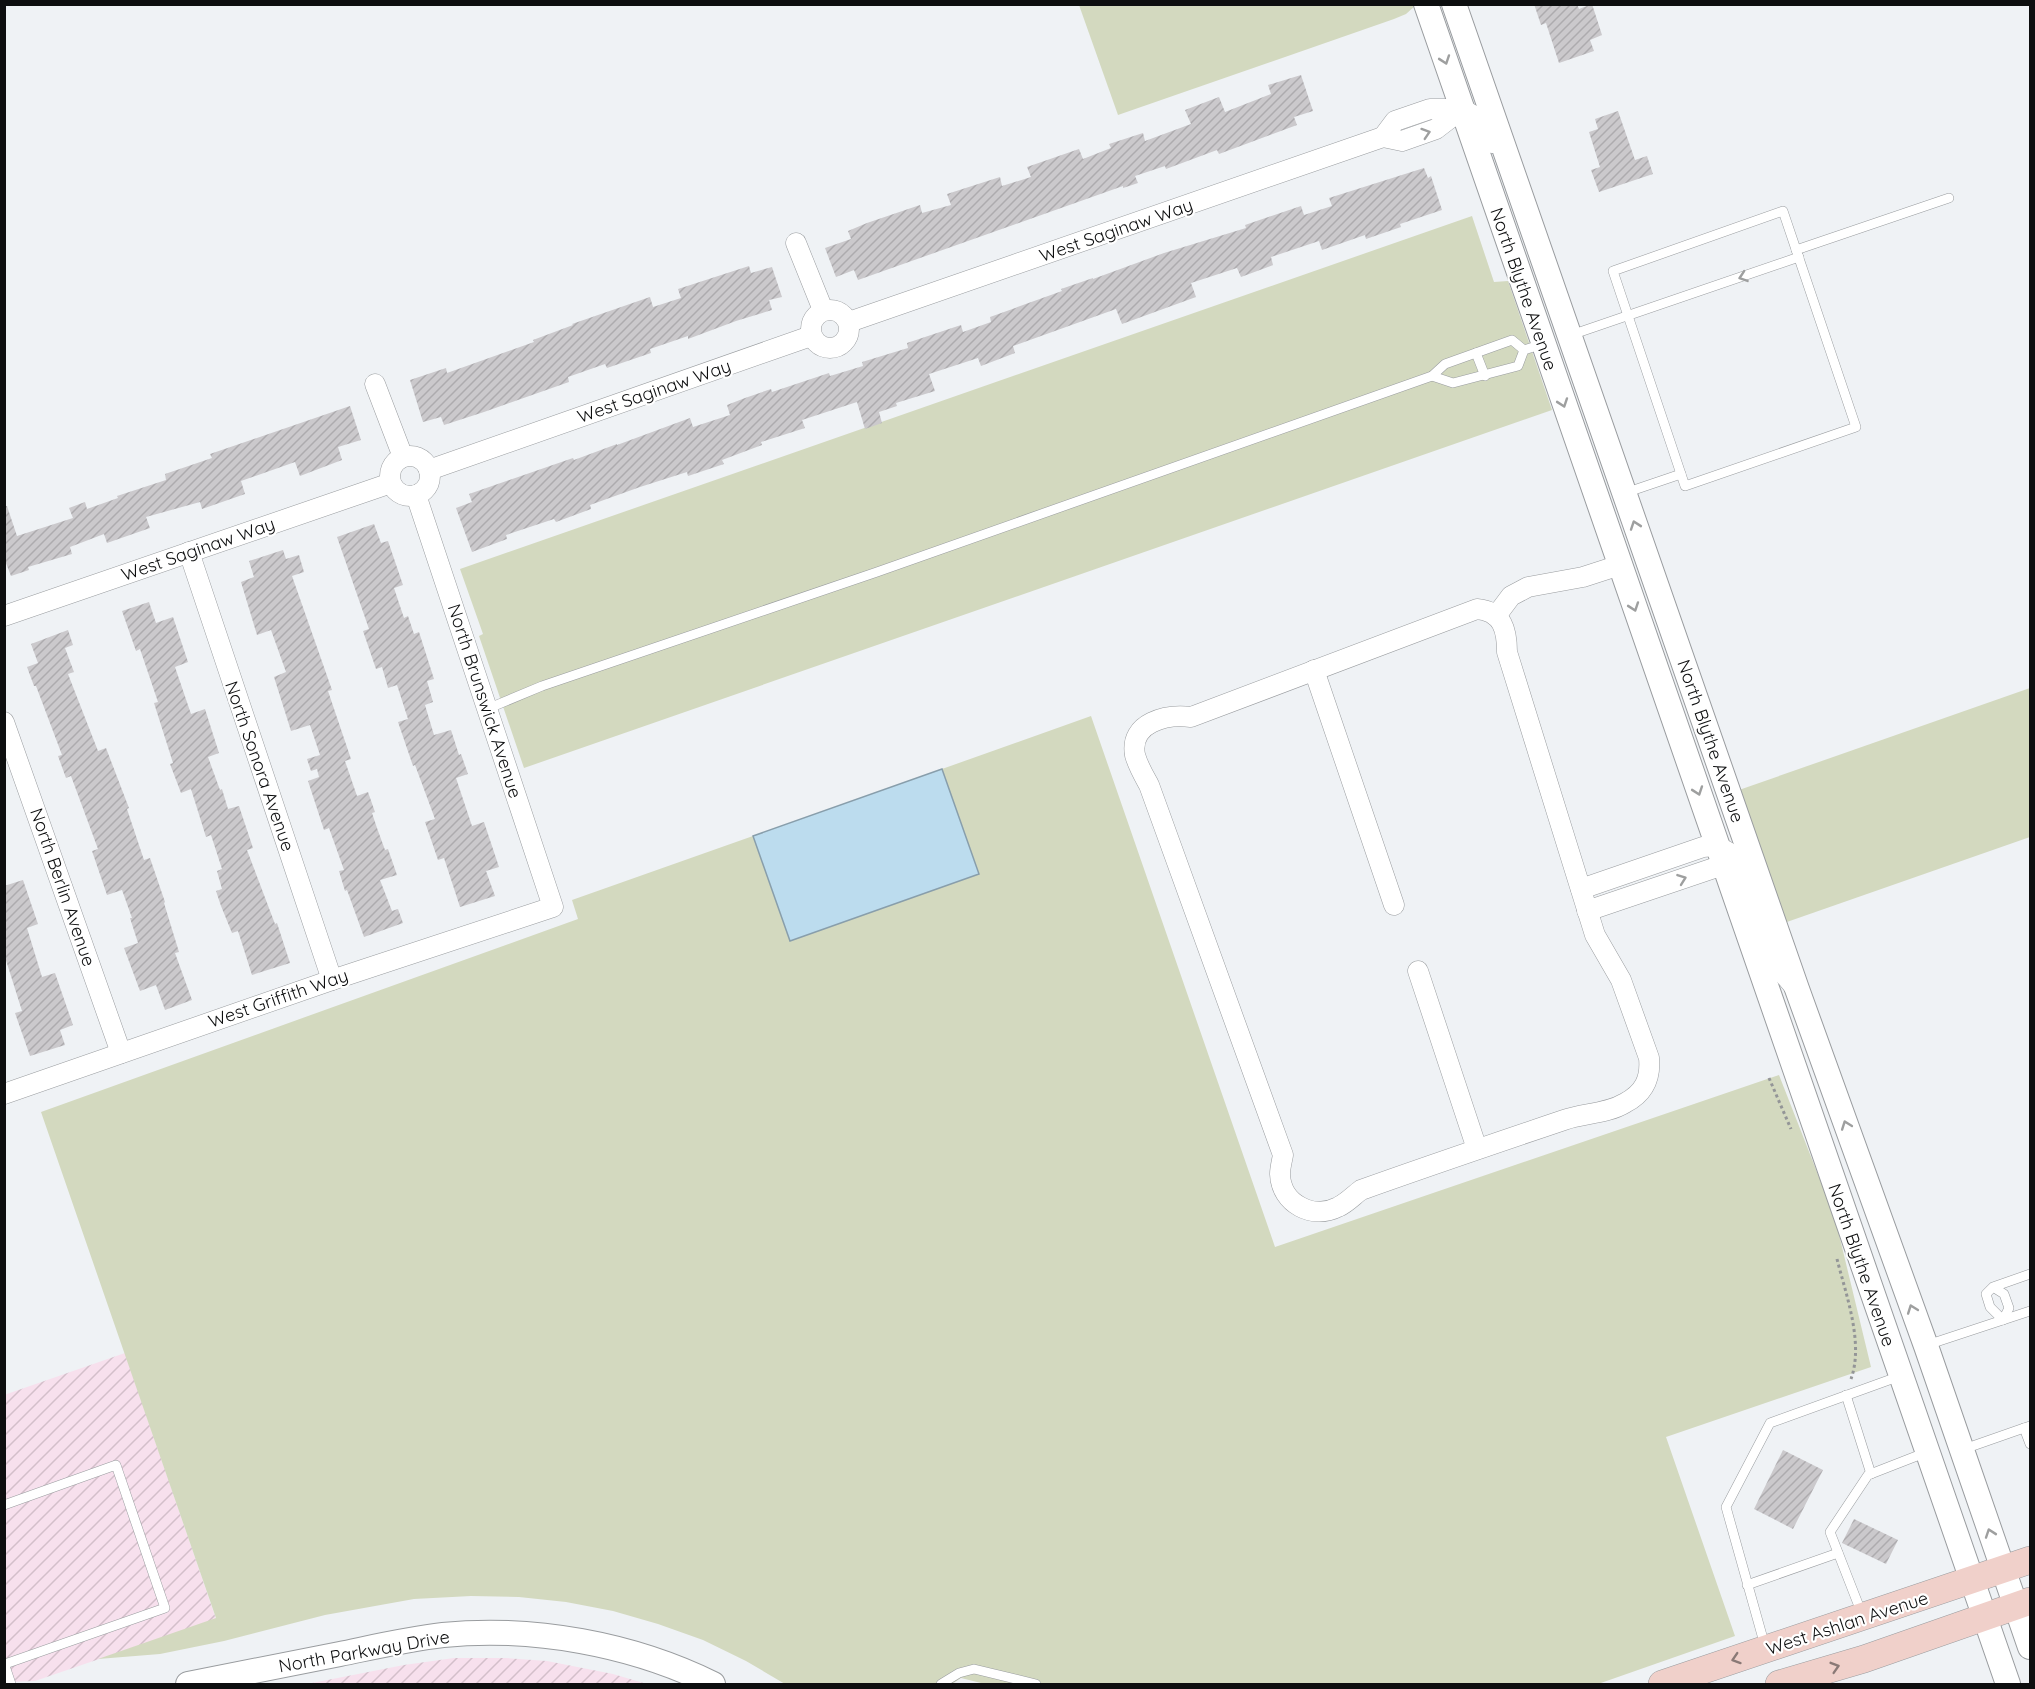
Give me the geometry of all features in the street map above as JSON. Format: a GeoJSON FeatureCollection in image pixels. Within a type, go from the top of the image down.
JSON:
{"type":"FeatureCollection","features":[{"type":"Feature","properties":{"kind":"main road","name":"West Ashlan Avenue"},"geometry":{"type":"LineString","coordinates":[[1662,1684],[2031,1560]]}},
{"type":"Feature","properties":{"kind":"main road","name":"West Ashlan Avenue"},"geometry":{"type":"LineString","coordinates":[[1780,1684],[1864,1659],[2023,1603]]}},
{"type":"Feature","properties":{"kind":"street","name":"North Blythe Avenue"},"geometry":{"type":"LineString","coordinates":[[1426,4],[1462,109],[1534,347],[1599,502],[2008,1684]]}},
{"type":"Feature","properties":{"kind":"street","name":"North Blythe Avenue"},"geometry":{"type":"LineString","coordinates":[[1454,4],[1797,989],[1926,1346],[2003,1570],[2023,1603],[2031,1647]]}},
{"type":"Feature","properties":{"kind":"street","name":"North Blythe Avenue"},"geometry":{"type":"LineString","coordinates":[[1462,109],[1485,122],[1530,250],[1545,263]]}},
{"type":"Feature","properties":{"kind":"street","name":"West Saginaw Way"},"geometry":{"type":"LineString","coordinates":[[849,322],[1383,137],[1402,141],[1436,129],[1462,109]]}},
{"type":"Feature","properties":{"kind":"street"},"geometry":{"type":"LineString","coordinates":[[796,243],[823,310]]}},
{"type":"Feature","properties":{"kind":"street"},"geometry":{"type":"LineString","coordinates":[[823,310],[838,311],[849,322],[848,337],[837,348],[822,347],[811,336],[812,321],[823,310]]}},
{"type":"Feature","properties":{"kind":"street","name":"West Saginaw Way"},"geometry":{"type":"LineString","coordinates":[[429,470],[811,336]]}},
{"type":"Feature","properties":{"kind":"street"},"geometry":{"type":"LineString","coordinates":[[375,384],[403,457]]}},
{"type":"Feature","properties":{"kind":"street"},"geometry":{"type":"LineString","coordinates":[[413,456],[423,461],[429,470],[429,480],[424,489],[416,495],[406,496],[397,491],[391,483],[390,473],[394,463],[403,457],[413,456]]}},
{"type":"Feature","properties":{"kind":"street","name":"West Saginaw Way"},"geometry":{"type":"LineString","coordinates":[[4,616],[391,483]]}},
{"type":"Feature","properties":{"kind":"street"},"geometry":{"type":"LineString","coordinates":[[1599,502],[1624,493]]}},
{"type":"Feature","properties":{"kind":"street","name":"North Brunswick Avenue"},"geometry":{"type":"LineString","coordinates":[[416,495],[553,907]]}},
{"type":"Feature","properties":{"kind":"street","name":"North Sonora Avenue"},"geometry":{"type":"LineString","coordinates":[[189,552],[332,980]]}},
{"type":"Feature","properties":{"kind":"street"},"geometry":{"type":"LineString","coordinates":[[1496,616],[1511,596],[1528,587],[1583,577],[1620,565]]}},
{"type":"Feature","properties":{"kind":"street"},"geometry":{"type":"LineString","coordinates":[[1477,609],[1486,610],[1496,616],[1505,628],[1507,652],[1595,935],[1621,980],[1649,1058],[1650,1071],[1638,1094],[1614,1108],[1570,1118],[1361,1190],[1340,1207],[1325,1212],[1307,1211],[1293,1203],[1285,1190],[1280,1175],[1283,1155],[1149,785],[1135,754],[1137,738],[1143,728],[1157,719],[1191,717],[1314,670],[1477,609]]}},
{"type":"Feature","properties":{"kind":"street"},"geometry":{"type":"LineString","coordinates":[[1314,670],[1394,905]]}},
{"type":"Feature","properties":{"kind":"street","name":"North Berlin Avenue"},"geometry":{"type":"LineString","coordinates":[[4,722],[121,1053]]}},
{"type":"Feature","properties":{"kind":"street"},"geometry":{"type":"LineString","coordinates":[[1581,889],[1703,848],[1720,855]]}},
{"type":"Feature","properties":{"kind":"street","name":"North Blythe Avenue"},"geometry":{"type":"LineString","coordinates":[[1720,855],[1729,851],[1739,862],[1776,965],[1797,989]]}},
{"type":"Feature","properties":{"kind":"street"},"geometry":{"type":"LineString","coordinates":[[1587,911],[1651,890],[1720,855]]}},
{"type":"Feature","properties":{"kind":"street"},"geometry":{"type":"LineString","coordinates":[[1643,868],[1651,890]]}},
{"type":"Feature","properties":{"kind":"street","name":"West Griffith Way"},"geometry":{"type":"LineString","coordinates":[[4,1094],[332,980],[553,907]]}},
{"type":"Feature","properties":{"kind":"street"},"geometry":{"type":"LineString","coordinates":[[1418,971],[1477,1149]]}},
{"type":"Feature","properties":{"kind":"street","name":"North Parkway Drive"},"geometry":{"type":"LineString","coordinates":[[188,1684],[443,1635],[492,1634],[548,1637],[596,1644],[645,1656],[713,1684]]}},
{"type":"Feature","properties":{"kind":"lane"},"geometry":{"type":"LineString","coordinates":[[1569,336],[1948,198]]}},
{"type":"Feature","properties":{"kind":"lane"},"geometry":{"type":"LineString","coordinates":[[1783,211],[1798,254],[1856,427],[1685,486],[1612,271],[1783,211]]}},
{"type":"Feature","properties":{"kind":"lane"},"geometry":{"type":"LineString","coordinates":[[488,709],[542,686],[888,568],[1432,376],[1445,364],[1512,340],[1534,347],[1518,366],[1485,376],[1453,383],[1432,376]]}},
{"type":"Feature","properties":{"kind":"lane"},"geometry":{"type":"LineString","coordinates":[[1476,353],[1485,376]]}},
{"type":"Feature","properties":{"kind":"lane"},"geometry":{"type":"LineString","coordinates":[[1624,493],[1681,474]]}},
{"type":"Feature","properties":{"kind":"lane"},"geometry":{"type":"LineString","coordinates":[[2003,1320],[1990,1307],[1986,1294],[1993,1287],[2031,1274]]}},
{"type":"Feature","properties":{"kind":"lane"},"geometry":{"type":"LineString","coordinates":[[1993,1287],[2004,1294],[2009,1308],[2003,1320]]}},
{"type":"Feature","properties":{"kind":"lane"},"geometry":{"type":"LineString","coordinates":[[1926,1346],[2031,1311]]}},
{"type":"Feature","properties":{"kind":"lane"},"geometry":{"type":"LineString","coordinates":[[1766,1650],[1726,1507],[1770,1423],[1900,1376]]}},
{"type":"Feature","properties":{"kind":"lane"},"geometry":{"type":"LineString","coordinates":[[1846,1395],[1870,1474]]}},
{"type":"Feature","properties":{"kind":"lane"},"geometry":{"type":"LineString","coordinates":[[1961,1450],[2027,1427],[2031,1444]]}},
{"type":"Feature","properties":{"kind":"lane"},"geometry":{"type":"LineString","coordinates":[[1863,1617],[1830,1532],[1868,1475],[1927,1452]]}},
{"type":"Feature","properties":{"kind":"lane"},"geometry":{"type":"LineString","coordinates":[[4,1505],[116,1465],[165,1608],[5,1663],[11,1684]]}},
{"type":"Feature","properties":{"kind":"lane"},"geometry":{"type":"LineString","coordinates":[[1747,1584],[1838,1553]]}},
{"type":"Feature","properties":{"kind":"lane"},"geometry":{"type":"LineString","coordinates":[[941,1684],[959,1673],[974,1669],[1036,1684]]}},
{"type":"Feature","properties":{"kind":"path"},"geometry":{"type":"LineString","coordinates":[[1769,1078],[1793,1132]]}},
{"type":"Feature","properties":{"kind":"path"},"geometry":{"type":"LineString","coordinates":[[1836,1259],[1856,1343],[1855,1367],[1846,1395]]}},
{"type":"Feature","properties":{"kind":"shaded area"},"geometry":{"type":"Polygon","coordinates":[[[125,1353],[216,1619],[35,1681],[5,1682],[4,1395],[125,1353]]]}},
{"type":"Feature","properties":{"kind":"shaded area"},"geometry":{"type":"Polygon","coordinates":[[[454,1658],[547,1661],[613,1674],[647,1684],[307,1684],[404,1665],[454,1658]]]}},
{"type":"Feature","properties":{"kind":"green space"},"geometry":{"type":"Polygon","coordinates":[[[1079,5],[1416,5],[1406,14],[1394,19],[1118,115],[1079,5]]]}},
{"type":"Feature","properties":{"kind":"green space"},"geometry":{"type":"Polygon","coordinates":[[[1472,216],[1494,282],[1508,281],[1552,410],[524,768],[479,636],[483,634],[460,569],[1472,216]]]}},
{"type":"Feature","properties":{"kind":"green space"},"geometry":{"type":"Polygon","coordinates":[[[2030,688],[2030,837],[1784,923],[1739,790],[2030,688]]]}},
{"type":"Feature","properties":{"kind":"green space"},"geometry":{"type":"Polygon","coordinates":[[[1091,716],[1275,1247],[1779,1075],[1835,1218],[1871,1367],[1666,1437],[1735,1636],[1598,1684],[985,1684],[961,1678],[952,1684],[785,1684],[746,1661],[703,1640],[613,1611],[566,1602],[519,1597],[471,1596],[414,1599],[325,1615],[224,1641],[160,1654],[98,1659],[216,1618],[41,1112],[578,919],[572,900],[753,836],[790,940],[979,874],[942,769],[1091,716]]]}},
{"type":"Feature","properties":{"kind":"water"},"geometry":{"type":"Polygon","coordinates":[[[942,769],[979,874],[790,941],[753,836],[942,769]]]}},
{"type":"Feature","properties":{"kind":"building"},"geometry":{"type":"Polygon","coordinates":[[[1534,4],[1577,4],[1579,9],[1592,4],[1602,35],[1590,40],[1594,51],[1559,63],[1546,23],[1541,25],[1534,4]]]}},
{"type":"Feature","properties":{"kind":"building"},"geometry":{"type":"Polygon","coordinates":[[[1301,75],[1313,111],[1294,117],[1297,125],[1219,154],[1217,150],[1166,169],[1165,166],[1135,176],[1138,183],[1123,188],[1123,186],[858,280],[854,270],[836,277],[825,248],[851,239],[848,231],[920,205],[922,213],[951,205],[947,194],[1000,177],[1002,186],[1031,177],[1027,167],[1079,149],[1083,159],[1111,148],[1109,144],[1143,133],[1145,141],[1191,124],[1185,110],[1219,97],[1225,112],[1271,94],[1268,85],[1301,75]]]}},
{"type":"Feature","properties":{"kind":"building"},"geometry":{"type":"Polygon","coordinates":[[[1618,111],[1635,160],[1647,156],[1653,174],[1599,192],[1591,170],[1600,167],[1589,132],[1598,129],[1595,119],[1618,111]]]}},
{"type":"Feature","properties":{"kind":"building"},"geometry":{"type":"Polygon","coordinates":[[[1424,168],[1428,178],[1431,176],[1442,210],[1400,224],[1401,227],[1366,239],[1365,235],[1322,250],[1319,241],[1271,257],[1273,265],[1241,277],[1237,268],[1191,283],[1196,297],[1122,324],[1116,309],[1013,346],[1015,353],[981,366],[978,358],[929,374],[935,391],[896,403],[897,406],[879,412],[882,423],[865,429],[857,402],[802,420],[805,428],[761,442],[762,445],[722,460],[724,464],[688,476],[687,472],[640,487],[590,505],[591,509],[556,522],[554,519],[506,535],[507,539],[472,552],[456,508],[472,502],[469,494],[573,458],[574,460],[690,418],[693,427],[730,415],[727,405],[745,398],[771,389],[772,392],[829,373],[830,376],[863,366],[862,362],[908,348],[907,343],[961,325],[963,332],[991,322],[990,317],[1062,291],[1061,289],[1164,253],[1246,228],[1245,225],[1301,206],[1304,215],[1332,206],[1329,198],[1424,168]]]}},
{"type":"Feature","properties":{"kind":"building"},"geometry":{"type":"Polygon","coordinates":[[[749,266],[751,273],[772,267],[782,297],[769,300],[772,310],[688,339],[688,336],[650,349],[651,353],[607,368],[605,364],[568,377],[569,382],[444,425],[441,417],[423,422],[410,380],[446,368],[447,373],[534,342],[533,340],[572,324],[650,297],[653,307],[681,298],[678,289],[749,266]]]}},
{"type":"Feature","properties":{"kind":"building"},"geometry":{"type":"Polygon","coordinates":[[[350,406],[361,440],[338,447],[342,460],[300,476],[295,462],[241,481],[245,494],[202,509],[200,502],[146,517],[150,528],[107,543],[104,534],[70,547],[72,554],[28,567],[29,570],[11,576],[4,558],[4,506],[7,506],[17,536],[73,518],[69,508],[85,502],[87,509],[118,498],[117,496],[166,480],[165,474],[212,458],[210,454],[350,406]]]}},
{"type":"Feature","properties":{"kind":"building"},"geometry":{"type":"Polygon","coordinates":[[[374,524],[381,543],[388,541],[403,585],[394,588],[404,618],[408,616],[414,634],[419,632],[434,679],[427,681],[433,702],[425,705],[434,735],[451,730],[468,774],[456,778],[472,826],[484,822],[499,867],[486,871],[495,896],[460,907],[444,858],[438,860],[425,822],[435,819],[398,722],[408,719],[397,685],[388,688],[382,667],[376,669],[363,631],[369,629],[337,537],[374,524]]]}},
{"type":"Feature","properties":{"kind":"building"},"geometry":{"type":"Polygon","coordinates":[[[283,550],[286,559],[299,555],[304,572],[292,576],[332,690],[328,691],[351,759],[345,761],[357,796],[368,792],[375,812],[372,813],[377,828],[385,850],[388,849],[397,875],[380,880],[392,911],[398,909],[403,923],[364,937],[347,890],[345,891],[339,871],[344,870],[329,828],[324,830],[308,781],[319,777],[317,769],[311,771],[307,759],[320,755],[310,725],[291,731],[274,677],[286,672],[271,630],[257,635],[241,582],[254,577],[249,561],[283,550]]]}},
{"type":"Feature","properties":{"kind":"building"},"geometry":{"type":"Polygon","coordinates":[[[149,602],[156,623],[173,617],[188,662],[175,667],[191,714],[205,709],[219,753],[208,757],[228,809],[239,806],[253,848],[247,850],[275,924],[277,923],[290,963],[252,975],[238,931],[232,933],[221,906],[216,891],[222,889],[217,871],[222,869],[211,835],[206,837],[191,789],[181,793],[170,764],[173,763],[154,703],[158,702],[140,649],[136,651],[122,611],[149,602]]]}},
{"type":"Feature","properties":{"kind":"building"},"geometry":{"type":"Polygon","coordinates":[[[68,630],[73,645],[65,648],[74,672],[68,674],[98,751],[106,748],[129,808],[127,809],[144,860],[150,858],[179,952],[175,953],[192,1000],[165,1010],[156,985],[140,991],[124,948],[138,943],[130,918],[132,918],[122,890],[107,895],[92,851],[98,849],[71,776],[66,778],[58,756],[62,755],[27,667],[38,663],[31,644],[68,630]]]}},
{"type":"Feature","properties":{"kind":"building"},"geometry":{"type":"Polygon","coordinates":[[[23,880],[38,924],[27,928],[42,977],[55,973],[73,1025],[60,1030],[65,1045],[30,1056],[15,1013],[22,1011],[4,954],[4,886],[23,880]]]}},
{"type":"Feature","properties":{"kind":"building"},"geometry":{"type":"Polygon","coordinates":[[[1783,1450],[1823,1470],[1793,1529],[1754,1509],[1783,1450]]]}},
{"type":"Feature","properties":{"kind":"building"},"geometry":{"type":"Polygon","coordinates":[[[1854,1519],[1898,1540],[1886,1564],[1842,1543],[1854,1519]]]}}]}
